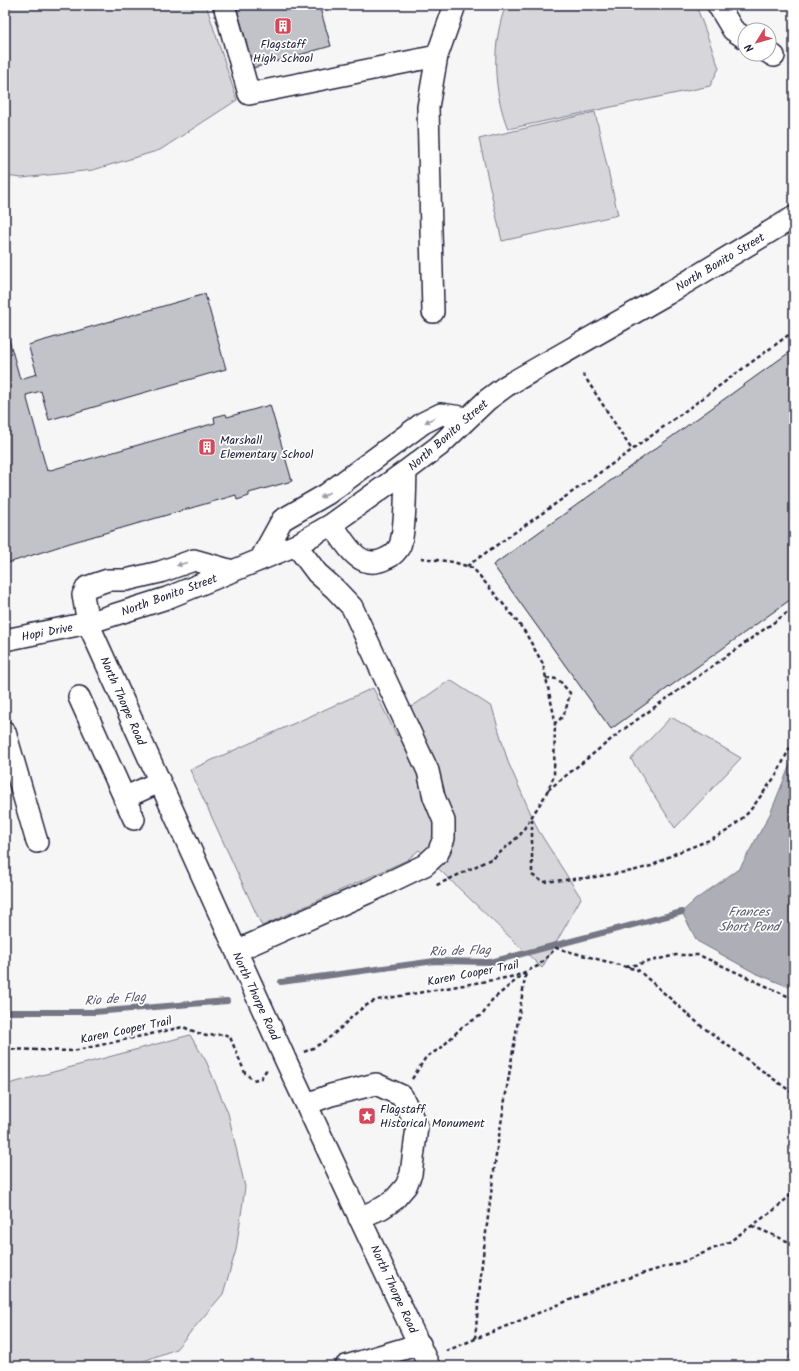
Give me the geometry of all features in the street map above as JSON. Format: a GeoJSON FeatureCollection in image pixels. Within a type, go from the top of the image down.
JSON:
{"type":"FeatureCollection","features":[{"type":"Feature","properties":{"kind":"street"},"geometry":{"type":"LineString","coordinates":[[224,5],[249,94],[437,56]]}},
{"type":"Feature","properties":{"kind":"street"},"geometry":{"type":"LineString","coordinates":[[433,312],[428,107],[437,56],[455,5]]}},
{"type":"Feature","properties":{"kind":"street"},"geometry":{"type":"LineString","coordinates":[[718,5],[733,30],[737,33]]}},
{"type":"Feature","properties":{"kind":"street","name":"North Bonito Street"},"geometry":{"type":"LineString","coordinates":[[88,623],[167,598],[296,545],[332,524],[406,472],[439,446],[468,418],[506,386],[667,294],[794,217]]}},
{"type":"Feature","properties":{"kind":"street"},"geometry":{"type":"LineString","coordinates":[[260,560],[282,520],[328,494],[423,423],[441,414],[468,418]]}},
{"type":"Feature","properties":{"kind":"street"},"geometry":{"type":"LineString","coordinates":[[332,524],[351,552],[364,562],[378,563],[392,556],[401,544],[406,472]]}},
{"type":"Feature","properties":{"kind":"street"},"geometry":{"type":"LineString","coordinates":[[236,951],[367,893],[425,865],[438,853],[444,838],[444,821],[434,798],[428,771],[352,607],[336,589],[317,573],[296,545]]}},
{"type":"Feature","properties":{"kind":"street","name":"North Thorpe Road"},"geometry":{"type":"LineString","coordinates":[[233,571],[194,560],[160,572],[126,580],[108,580],[87,587],[83,595],[88,623],[236,951],[429,1366]]}},
{"type":"Feature","properties":{"kind":"street","name":"Hopi Drive"},"geometry":{"type":"LineString","coordinates":[[5,640],[88,623]]}},
{"type":"Feature","properties":{"kind":"street"},"geometry":{"type":"LineString","coordinates":[[79,697],[134,819]]}},
{"type":"Feature","properties":{"kind":"street"},"geometry":{"type":"LineString","coordinates":[[5,732],[37,842]]}},
{"type":"Feature","properties":{"kind":"street"},"geometry":{"type":"LineString","coordinates":[[124,798],[159,782]]}},
{"type":"Feature","properties":{"kind":"street"},"geometry":{"type":"LineString","coordinates":[[307,1104],[331,1095],[376,1084],[402,1096],[417,1127],[411,1174],[406,1186],[394,1200],[382,1208],[360,1218]]}},
{"type":"Feature","properties":{"kind":"street"},"geometry":{"type":"LineString","coordinates":[[346,1366],[420,1344]]}},
{"type":"Feature","properties":{"kind":"path"},"geometry":{"type":"LineString","coordinates":[[467,566],[632,450],[794,332]]}},
{"type":"Feature","properties":{"kind":"path"},"geometry":{"type":"LineString","coordinates":[[583,374],[632,450]]}},
{"type":"Feature","properties":{"kind":"path"},"geometry":{"type":"LineString","coordinates":[[421,558],[453,562],[473,568],[525,632],[543,664],[555,723],[554,776],[532,818],[520,835],[495,857],[434,887]]}},
{"type":"Feature","properties":{"kind":"path"},"geometry":{"type":"LineString","coordinates":[[548,790],[624,729],[794,608]]}},
{"type":"Feature","properties":{"kind":"path"},"geometry":{"type":"LineString","coordinates":[[546,678],[558,679],[570,693],[566,711],[560,721],[555,723]]}},
{"type":"Feature","properties":{"kind":"path"},"geometry":{"type":"LineString","coordinates":[[532,818],[532,875],[543,882],[595,877],[651,866],[674,854],[707,842],[729,830],[749,812],[776,774],[794,739]]}},
{"type":"Feature","properties":{"kind":"path","name":"Karen Cooper Trail"},"geometry":{"type":"LineString","coordinates":[[310,1049],[336,1032],[363,1005],[377,1000],[516,976],[538,966],[556,948],[638,970],[700,1025],[794,1094]]}},
{"type":"Feature","properties":{"kind":"path"},"geometry":{"type":"LineString","coordinates":[[625,967],[676,955],[699,955],[794,999]]}},
{"type":"Feature","properties":{"kind":"path"},"geometry":{"type":"LineString","coordinates":[[402,1096],[426,1057],[441,1048],[462,1028],[483,1014],[492,1000],[526,972]]}},
{"type":"Feature","properties":{"kind":"path"},"geometry":{"type":"LineString","coordinates":[[475,1339],[482,1263],[496,1156],[526,972]]}},
{"type":"Feature","properties":{"kind":"path","name":"Karen Cooper Trail"},"geometry":{"type":"LineString","coordinates":[[5,1049],[73,1051],[183,1027],[206,1036],[224,1034],[230,1037],[245,1072],[253,1080],[261,1078],[266,1070]]}},
{"type":"Feature","properties":{"kind":"path"},"geometry":{"type":"LineString","coordinates":[[446,1351],[611,1283],[685,1261],[729,1242],[774,1210],[794,1192]]}},
{"type":"Feature","properties":{"kind":"path"},"geometry":{"type":"LineString","coordinates":[[752,1226],[794,1244]]}},
{"type":"Feature","properties":{"kind":"shaded area"},"geometry":{"type":"Polygon","coordinates":[[[5,5],[206,5],[237,100],[160,150],[93,170],[22,178],[5,176],[5,5]]]}},
{"type":"Feature","properties":{"kind":"shaded area"},"geometry":{"type":"Polygon","coordinates":[[[506,5],[696,5],[719,68],[710,86],[508,129],[499,99],[496,67],[498,35],[506,5]]]}},
{"type":"Feature","properties":{"kind":"shaded area"},"geometry":{"type":"Polygon","coordinates":[[[595,112],[618,215],[502,241],[479,139],[595,112]]]}},
{"type":"Feature","properties":{"kind":"shaded area"},"geometry":{"type":"Polygon","coordinates":[[[450,680],[492,707],[508,762],[538,830],[581,898],[542,968],[419,850],[407,860],[262,926],[190,770],[373,688],[397,736],[410,708],[450,680]]]}},
{"type":"Feature","properties":{"kind":"shaded area"},"geometry":{"type":"Polygon","coordinates":[[[671,717],[741,758],[675,828],[631,759],[671,717]]]}},
{"type":"Feature","properties":{"kind":"shaded area"},"geometry":{"type":"Polygon","coordinates":[[[190,1035],[206,1061],[228,1113],[245,1187],[236,1250],[223,1294],[176,1349],[130,1366],[5,1366],[5,1085],[190,1035]]]}},
{"type":"Feature","properties":{"kind":"shaded area"},"geometry":{"type":"Polygon","coordinates":[[[794,1347],[794,1366],[785,1366],[785,1365],[794,1347]]]}},
{"type":"Feature","properties":{"kind":"water","name":"Frances Short Pond"},"geometry":{"type":"Polygon","coordinates":[[[794,755],[794,989],[755,973],[697,941],[682,912],[695,900],[740,868],[770,814],[794,755]]]}},
{"type":"Feature","properties":{"kind":"building","name":"Flagstaff High School"},"geometry":{"type":"Polygon","coordinates":[[[236,5],[319,5],[331,46],[253,68],[236,5]]]}},
{"type":"Feature","properties":{"kind":"building","name":"Marshall Elementary School"},"geometry":{"type":"Polygon","coordinates":[[[205,294],[226,369],[49,420],[41,391],[26,395],[47,471],[215,423],[214,417],[226,414],[227,417],[270,405],[292,481],[249,493],[249,496],[237,500],[236,495],[70,543],[5,564],[5,325],[20,379],[37,374],[28,345],[205,294]]]}},
{"type":"Feature","properties":{"kind":"building"},"geometry":{"type":"Polygon","coordinates":[[[794,349],[794,597],[611,729],[493,565],[794,349]]]}},
{"type":"Feature","properties":{"kind":"waterway","name":"Rio de Flag"},"geometry":{"type":"LineString","coordinates":[[281,982],[435,961],[491,962],[682,912]]}},
{"type":"Feature","properties":{"kind":"waterway","name":"Rio de Flag"},"geometry":{"type":"LineString","coordinates":[[5,1012],[94,1012],[227,1001]]}},
{"type":"Feature","properties":{"kind":"place","name":"Flagstaff High School"},"geometry":{"type":"Point","coordinates":[283,26]}},
{"type":"Feature","properties":{"kind":"place","name":"Marshall Elementary School"},"geometry":{"type":"Point","coordinates":[207,447]}},
{"type":"Feature","properties":{"kind":"place","name":"Flagstaff Historical Monument"},"geometry":{"type":"Point","coordinates":[367,1116]}}]}
